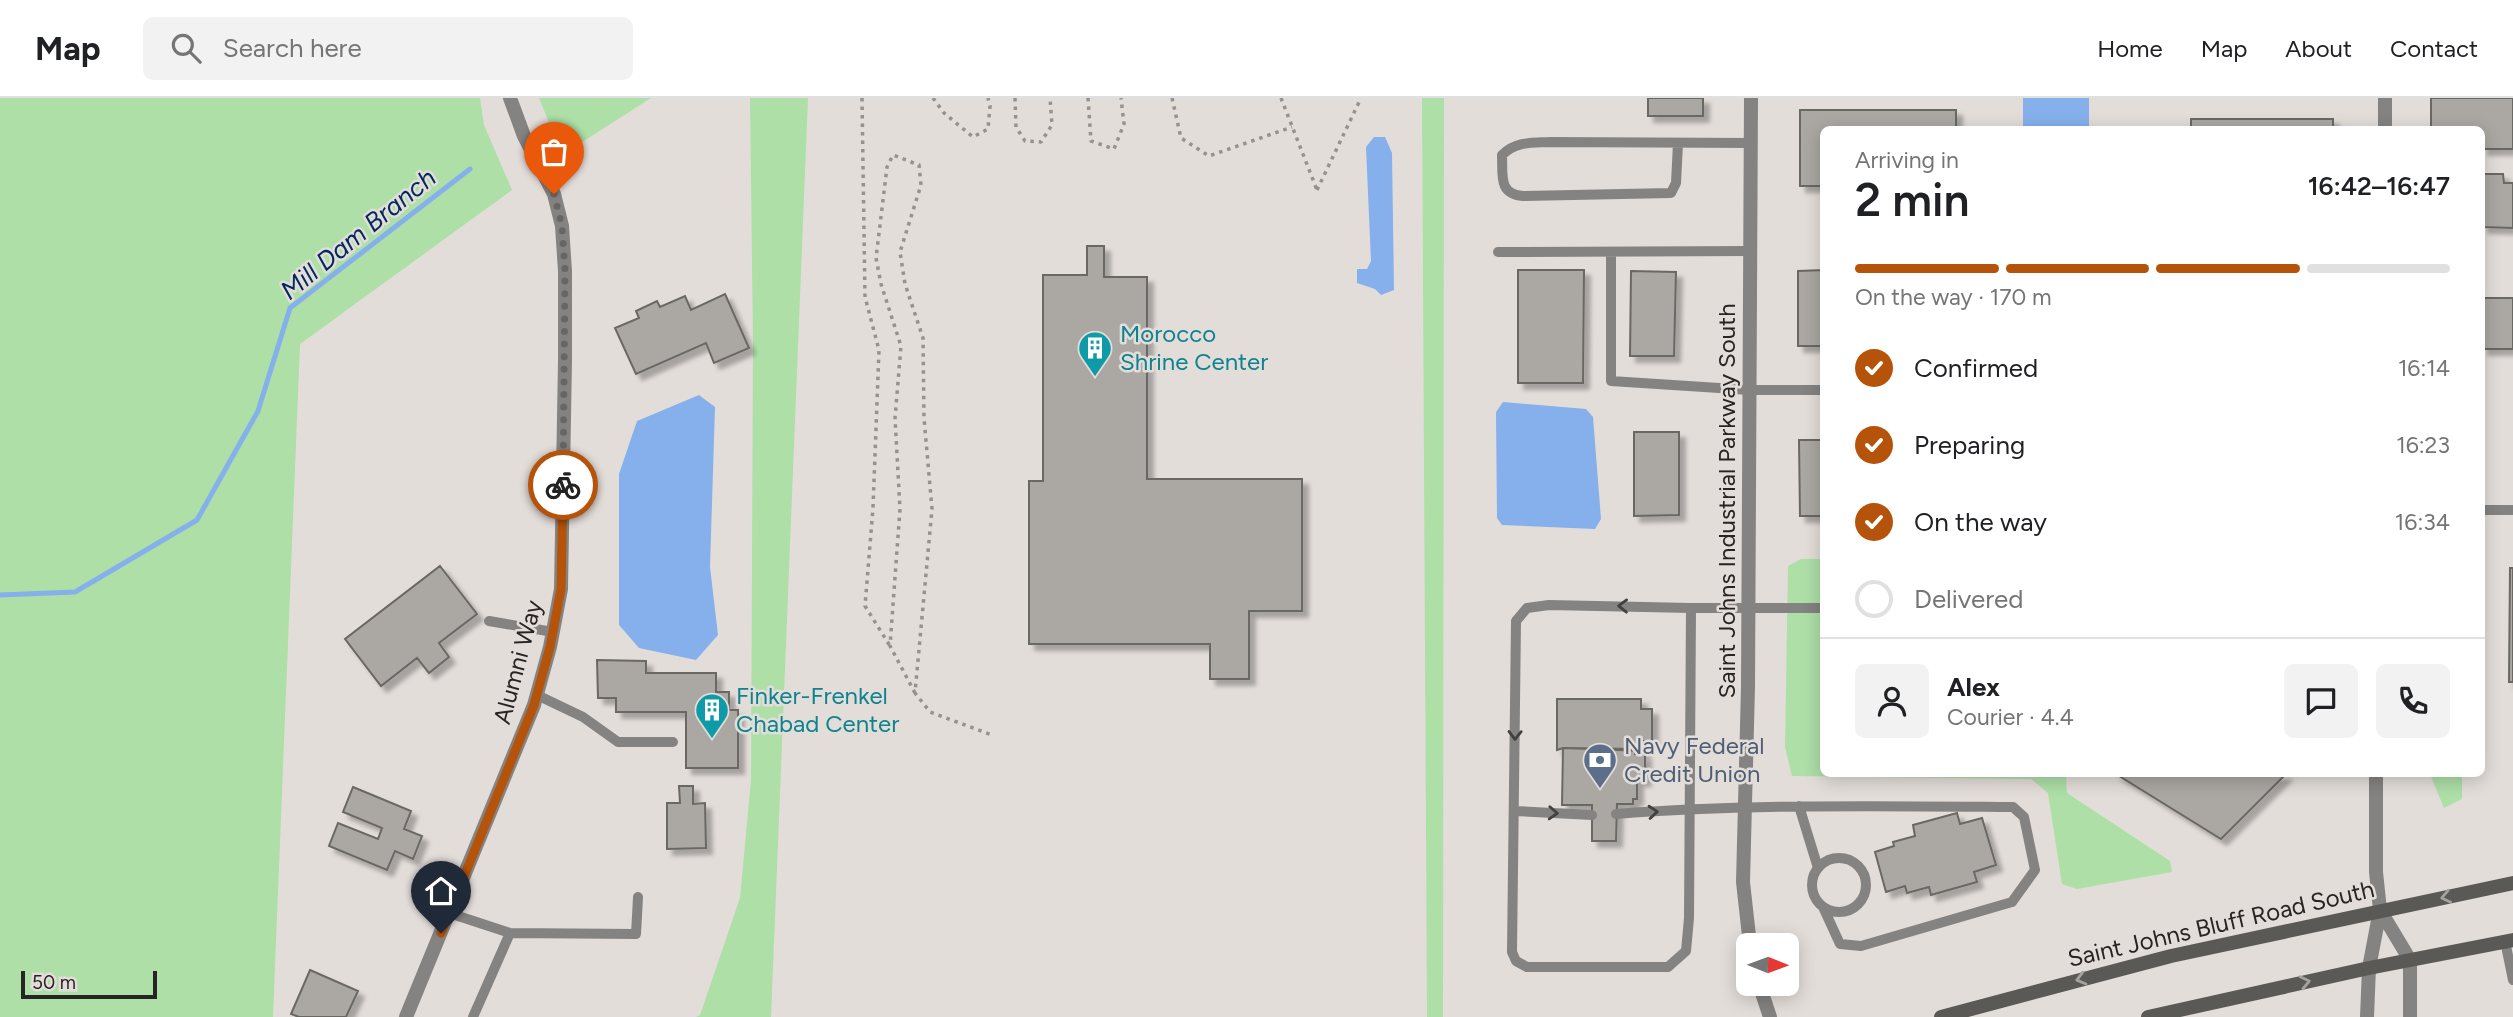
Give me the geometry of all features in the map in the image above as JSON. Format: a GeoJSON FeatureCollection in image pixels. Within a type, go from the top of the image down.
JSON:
{"type":"FeatureCollection","features":[{"type":"Feature","properties":{"kind":"main road","name":"Saint Johns Bluff Road South"},"geometry":{"type":"LineString","coordinates":[[1941,1017],[2171,956],[2513,883]]}},
{"type":"Feature","properties":{"kind":"main road"},"geometry":{"type":"LineString","coordinates":[[2148,1017],[2369,968],[2509,941]]}},
{"type":"Feature","properties":{"kind":"street","name":"Alumni Way"},"geometry":{"type":"LineString","coordinates":[[406,1017],[537,695],[561,589],[565,360],[562,226],[554,194],[524,136],[510,98]]}},
{"type":"Feature","properties":{"kind":"street","name":"Saint Johns Industrial Parkway South"},"geometry":{"type":"LineString","coordinates":[[1749,933],[1743,882],[1749,608],[1751,98]]}},
{"type":"Feature","properties":{"kind":"street"},"geometry":{"type":"LineString","coordinates":[[2385,98],[2385,126]]}},
{"type":"Feature","properties":{"kind":"street"},"geometry":{"type":"LineString","coordinates":[[2367,1017],[2369,968],[2380,910],[2376,878],[2376,777]]}},
{"type":"Feature","properties":{"kind":"street"},"geometry":{"type":"LineString","coordinates":[[2380,910],[2410,960],[2410,1017]]}},
{"type":"Feature","properties":{"kind":"street"},"geometry":{"type":"LineString","coordinates":[[1763,996],[1770,1017]]}},
{"type":"Feature","properties":{"kind":"lane"},"geometry":{"type":"LineString","coordinates":[[1678,143],[1676,183],[1671,193],[1522,196],[1512,195],[1505,189],[1503,181],[1502,155],[1520,144],[1678,143],[1751,143]]}},
{"type":"Feature","properties":{"kind":"lane"},"geometry":{"type":"LineString","coordinates":[[1498,252],[1751,251]]}},
{"type":"Feature","properties":{"kind":"lane"},"geometry":{"type":"LineString","coordinates":[[1611,252],[1611,380],[1750,390],[1820,390]]}},
{"type":"Feature","properties":{"kind":"lane"},"geometry":{"type":"LineString","coordinates":[[2485,510],[2513,510]]}},
{"type":"Feature","properties":{"kind":"lane"},"geometry":{"type":"LineString","coordinates":[[1691,608],[1689,918],[1686,951],[1668,967],[1527,967],[1516,961],[1512,952],[1516,621],[1527,608],[1549,605],[1820,608]]}},
{"type":"Feature","properties":{"kind":"lane"},"geometry":{"type":"LineString","coordinates":[[489,621],[553,632]]}},
{"type":"Feature","properties":{"kind":"lane"},"geometry":{"type":"LineString","coordinates":[[537,695],[583,717],[618,742],[673,742]]}},
{"type":"Feature","properties":{"kind":"lane"},"geometry":{"type":"LineString","coordinates":[[1616,814],[1798,806],[2013,807],[2024,817],[2035,870],[2012,902],[1861,946],[1840,944],[1822,907],[1816,901],[1812,884],[1818,868],[1833,858],[1851,860],[1859,866],[1866,883],[1866,892],[1856,907],[1839,912],[1822,907]]}},
{"type":"Feature","properties":{"kind":"lane"},"geometry":{"type":"LineString","coordinates":[[1798,806],[1818,868]]}},
{"type":"Feature","properties":{"kind":"lane"},"geometry":{"type":"LineString","coordinates":[[1514,811],[1592,815]]}},
{"type":"Feature","properties":{"kind":"lane"},"geometry":{"type":"LineString","coordinates":[[449,913],[510,933],[636,934],[638,897]]}},
{"type":"Feature","properties":{"kind":"lane"},"geometry":{"type":"LineString","coordinates":[[473,1017],[510,933]]}},
{"type":"Feature","properties":{"kind":"lane"},"geometry":{"type":"LineString","coordinates":[[2509,941],[2513,980]]}},
{"type":"Feature","properties":{"kind":"path"},"geometry":{"type":"LineString","coordinates":[[862,98],[865,297],[879,350],[873,509],[865,606],[915,693],[930,712],[992,735]]}},
{"type":"Feature","properties":{"kind":"path"},"geometry":{"type":"LineString","coordinates":[[933,98],[944,113],[973,137],[988,129],[988,98]]}},
{"type":"Feature","properties":{"kind":"path"},"geometry":{"type":"LineString","coordinates":[[1015,98],[1016,127],[1025,141],[1041,142],[1052,125],[1050,98]]}},
{"type":"Feature","properties":{"kind":"path"},"geometry":{"type":"LineString","coordinates":[[1088,98],[1091,141],[1114,149],[1125,124],[1121,98]]}},
{"type":"Feature","properties":{"kind":"path"},"geometry":{"type":"LineString","coordinates":[[1172,98],[1181,138],[1209,156],[1292,127]]}},
{"type":"Feature","properties":{"kind":"path"},"geometry":{"type":"LineString","coordinates":[[1281,98],[1317,190],[1361,98]]}},
{"type":"Feature","properties":{"kind":"path"},"geometry":{"type":"LineString","coordinates":[[890,646],[900,509],[895,418],[901,345],[881,284],[876,258],[887,167],[893,155],[919,165],[921,185],[900,253],[905,284],[923,338],[924,418],[932,509],[915,693]]}},
{"type":"Feature","properties":{"kind":"green space"},"geometry":{"type":"Polygon","coordinates":[[[0,98],[480,98],[484,125],[512,190],[300,344],[273,1017],[0,1017],[0,98]]]}},
{"type":"Feature","properties":{"kind":"green space"},"geometry":{"type":"Polygon","coordinates":[[[539,98],[651,98],[576,146],[557,142],[539,98]]]}},
{"type":"Feature","properties":{"kind":"green space"},"geometry":{"type":"Polygon","coordinates":[[[750,98],[808,98],[771,1017],[696,1017],[700,1015],[740,898],[751,780],[753,343],[750,98]]]}},
{"type":"Feature","properties":{"kind":"green space"},"geometry":{"type":"Polygon","coordinates":[[[1422,98],[1444,98],[1443,1017],[1427,1017],[1422,98]]]}},
{"type":"Feature","properties":{"kind":"green space"},"geometry":{"type":"Polygon","coordinates":[[[1801,559],[1820,559],[1820,776],[1792,776],[1785,747],[1788,566],[1801,559]]]}},
{"type":"Feature","properties":{"kind":"green space"},"geometry":{"type":"Polygon","coordinates":[[[1872,777],[2066,777],[2067,793],[2170,861],[2172,872],[2077,889],[2062,884],[2048,793],[2031,779],[1872,777]]]}},
{"type":"Feature","properties":{"kind":"green space"},"geometry":{"type":"Polygon","coordinates":[[[2431,777],[2462,777],[2462,799],[2444,808],[2431,777]]]}},
{"type":"Feature","properties":{"kind":"water"},"geometry":{"type":"Polygon","coordinates":[[[2023,98],[2089,98],[2089,126],[2023,126],[2023,98]]]}},
{"type":"Feature","properties":{"kind":"water"},"geometry":{"type":"Polygon","coordinates":[[[1374,137],[1385,137],[1392,153],[1394,290],[1381,295],[1375,289],[1357,283],[1357,269],[1367,269],[1371,261],[1366,147],[1374,137]]]}},
{"type":"Feature","properties":{"kind":"water"},"geometry":{"type":"Polygon","coordinates":[[[699,395],[715,407],[710,567],[718,635],[696,660],[639,648],[619,625],[619,474],[637,421],[699,395]]]}},
{"type":"Feature","properties":{"kind":"water"},"geometry":{"type":"Polygon","coordinates":[[[1503,402],[1586,409],[1593,417],[1601,519],[1595,529],[1502,525],[1497,518],[1496,412],[1503,402]]]}},
{"type":"Feature","properties":{"kind":"building"},"geometry":{"type":"Polygon","coordinates":[[[1648,98],[1703,98],[1703,116],[1648,116],[1648,98]]]}},
{"type":"Feature","properties":{"kind":"building"},"geometry":{"type":"Polygon","coordinates":[[[2431,98],[2513,98],[2513,149],[2485,149],[2485,126],[2431,126],[2431,98]]]}},
{"type":"Feature","properties":{"kind":"building"},"geometry":{"type":"Polygon","coordinates":[[[1800,110],[1956,110],[1956,126],[1820,126],[1820,186],[1800,186],[1800,110]]]}},
{"type":"Feature","properties":{"kind":"building"},"geometry":{"type":"Polygon","coordinates":[[[2191,119],[2333,119],[2333,126],[2191,126],[2191,119]]]}},
{"type":"Feature","properties":{"kind":"building"},"geometry":{"type":"Polygon","coordinates":[[[2485,174],[2503,174],[2504,183],[2513,183],[2513,228],[2485,227],[2485,174]]]}},
{"type":"Feature","properties":{"kind":"building","name":"Morocco Shrine Center"},"geometry":{"type":"Polygon","coordinates":[[[1087,246],[1104,246],[1104,277],[1147,277],[1147,479],[1302,479],[1302,611],[1249,611],[1249,679],[1210,679],[1210,644],[1029,644],[1029,481],[1043,481],[1043,275],[1087,275],[1087,246]]]}},
{"type":"Feature","properties":{"kind":"building"},"geometry":{"type":"Polygon","coordinates":[[[1518,270],[1584,270],[1583,383],[1518,383],[1518,270]]]}},
{"type":"Feature","properties":{"kind":"building"},"geometry":{"type":"Polygon","coordinates":[[[1820,270],[1820,346],[1798,346],[1798,271],[1820,270]]]}},
{"type":"Feature","properties":{"kind":"building"},"geometry":{"type":"Polygon","coordinates":[[[1631,271],[1676,272],[1674,356],[1630,356],[1631,271]]]}},
{"type":"Feature","properties":{"kind":"building"},"geometry":{"type":"Polygon","coordinates":[[[725,294],[749,348],[714,363],[706,343],[636,374],[615,328],[639,318],[636,311],[657,301],[660,307],[685,296],[691,310],[725,294]]]}},
{"type":"Feature","properties":{"kind":"building"},"geometry":{"type":"Polygon","coordinates":[[[2485,298],[2513,298],[2513,349],[2485,349],[2485,298]]]}},
{"type":"Feature","properties":{"kind":"building"},"geometry":{"type":"Polygon","coordinates":[[[1634,432],[1679,432],[1679,515],[1634,516],[1634,432]]]}},
{"type":"Feature","properties":{"kind":"building"},"geometry":{"type":"Polygon","coordinates":[[[1799,440],[1820,440],[1820,516],[1800,516],[1799,440]]]}},
{"type":"Feature","properties":{"kind":"building"},"geometry":{"type":"Polygon","coordinates":[[[440,566],[477,614],[439,643],[449,657],[429,673],[417,658],[381,686],[345,639],[440,566]]]}},
{"type":"Feature","properties":{"kind":"building"},"geometry":{"type":"Polygon","coordinates":[[[2510,568],[2513,568],[2513,682],[2509,682],[2510,568]]]}},
{"type":"Feature","properties":{"kind":"building","name":"Finker-Frenkel Chabad Center"},"geometry":{"type":"Polygon","coordinates":[[[597,660],[646,661],[646,673],[716,673],[716,692],[729,692],[729,710],[738,710],[738,768],[686,768],[686,712],[616,712],[616,698],[598,698],[597,660]]]}},
{"type":"Feature","properties":{"kind":"building"},"geometry":{"type":"Polygon","coordinates":[[[1557,699],[1641,699],[1641,709],[1652,709],[1652,741],[1644,741],[1644,751],[1557,750],[1557,699]]]}},
{"type":"Feature","properties":{"kind":"building","name":"Navy Federal Credit Union"},"geometry":{"type":"Polygon","coordinates":[[[1563,748],[1635,749],[1635,754],[1645,754],[1645,780],[1637,780],[1637,799],[1633,799],[1633,804],[1617,804],[1616,841],[1592,841],[1592,805],[1562,805],[1563,748]]]}},
{"type":"Feature","properties":{"kind":"building"},"geometry":{"type":"Polygon","coordinates":[[[2121,777],[2283,777],[2221,839],[2121,777]]]}},
{"type":"Feature","properties":{"kind":"building"},"geometry":{"type":"Polygon","coordinates":[[[679,786],[693,786],[693,804],[705,803],[706,848],[667,849],[667,803],[680,803],[679,786]]]}},
{"type":"Feature","properties":{"kind":"building"},"geometry":{"type":"Polygon","coordinates":[[[353,787],[411,811],[404,829],[422,836],[413,859],[395,851],[387,870],[329,846],[338,823],[378,839],[382,828],[343,812],[353,787]]]}},
{"type":"Feature","properties":{"kind":"building"},"geometry":{"type":"Polygon","coordinates":[[[1957,813],[1960,824],[1982,818],[1996,865],[1974,872],[1977,882],[1931,895],[1929,887],[1907,893],[1905,886],[1886,892],[1875,852],[1894,846],[1893,842],[1915,836],[1913,825],[1957,813]]]}},
{"type":"Feature","properties":{"kind":"building"},"geometry":{"type":"Polygon","coordinates":[[[310,970],[358,991],[346,1017],[299,1017],[291,1014],[310,970]]]}},
{"type":"Feature","properties":{"kind":"waterway","name":"Mill Dam Branch"},"geometry":{"type":"LineString","coordinates":[[0,595],[75,592],[197,520],[258,411],[290,308],[470,169]]}},
{"type":"Feature","properties":{"kind":"way so far"},"geometry":{"type":"LineString","coordinates":[[554,194],[562,226],[565,271],[563,485]]}},
{"type":"Feature","properties":{"kind":"place","name":"Morocco Shrine Center"},"geometry":{"type":"Point","coordinates":[1095,378]}},
{"type":"Feature","properties":{"kind":"place","name":"Finker-Frenkel Chabad Center"},"geometry":{"type":"Point","coordinates":[712,740]}},
{"type":"Feature","properties":{"kind":"place","name":"Navy Federal Credit Union"},"geometry":{"type":"Point","coordinates":[1600,790]}},
{"type":"Feature","properties":{"kind":"route"},"geometry":{"type":"LineString","coordinates":[[441,933],[534,705],[544,671],[561,589],[563,485]]}}]}
